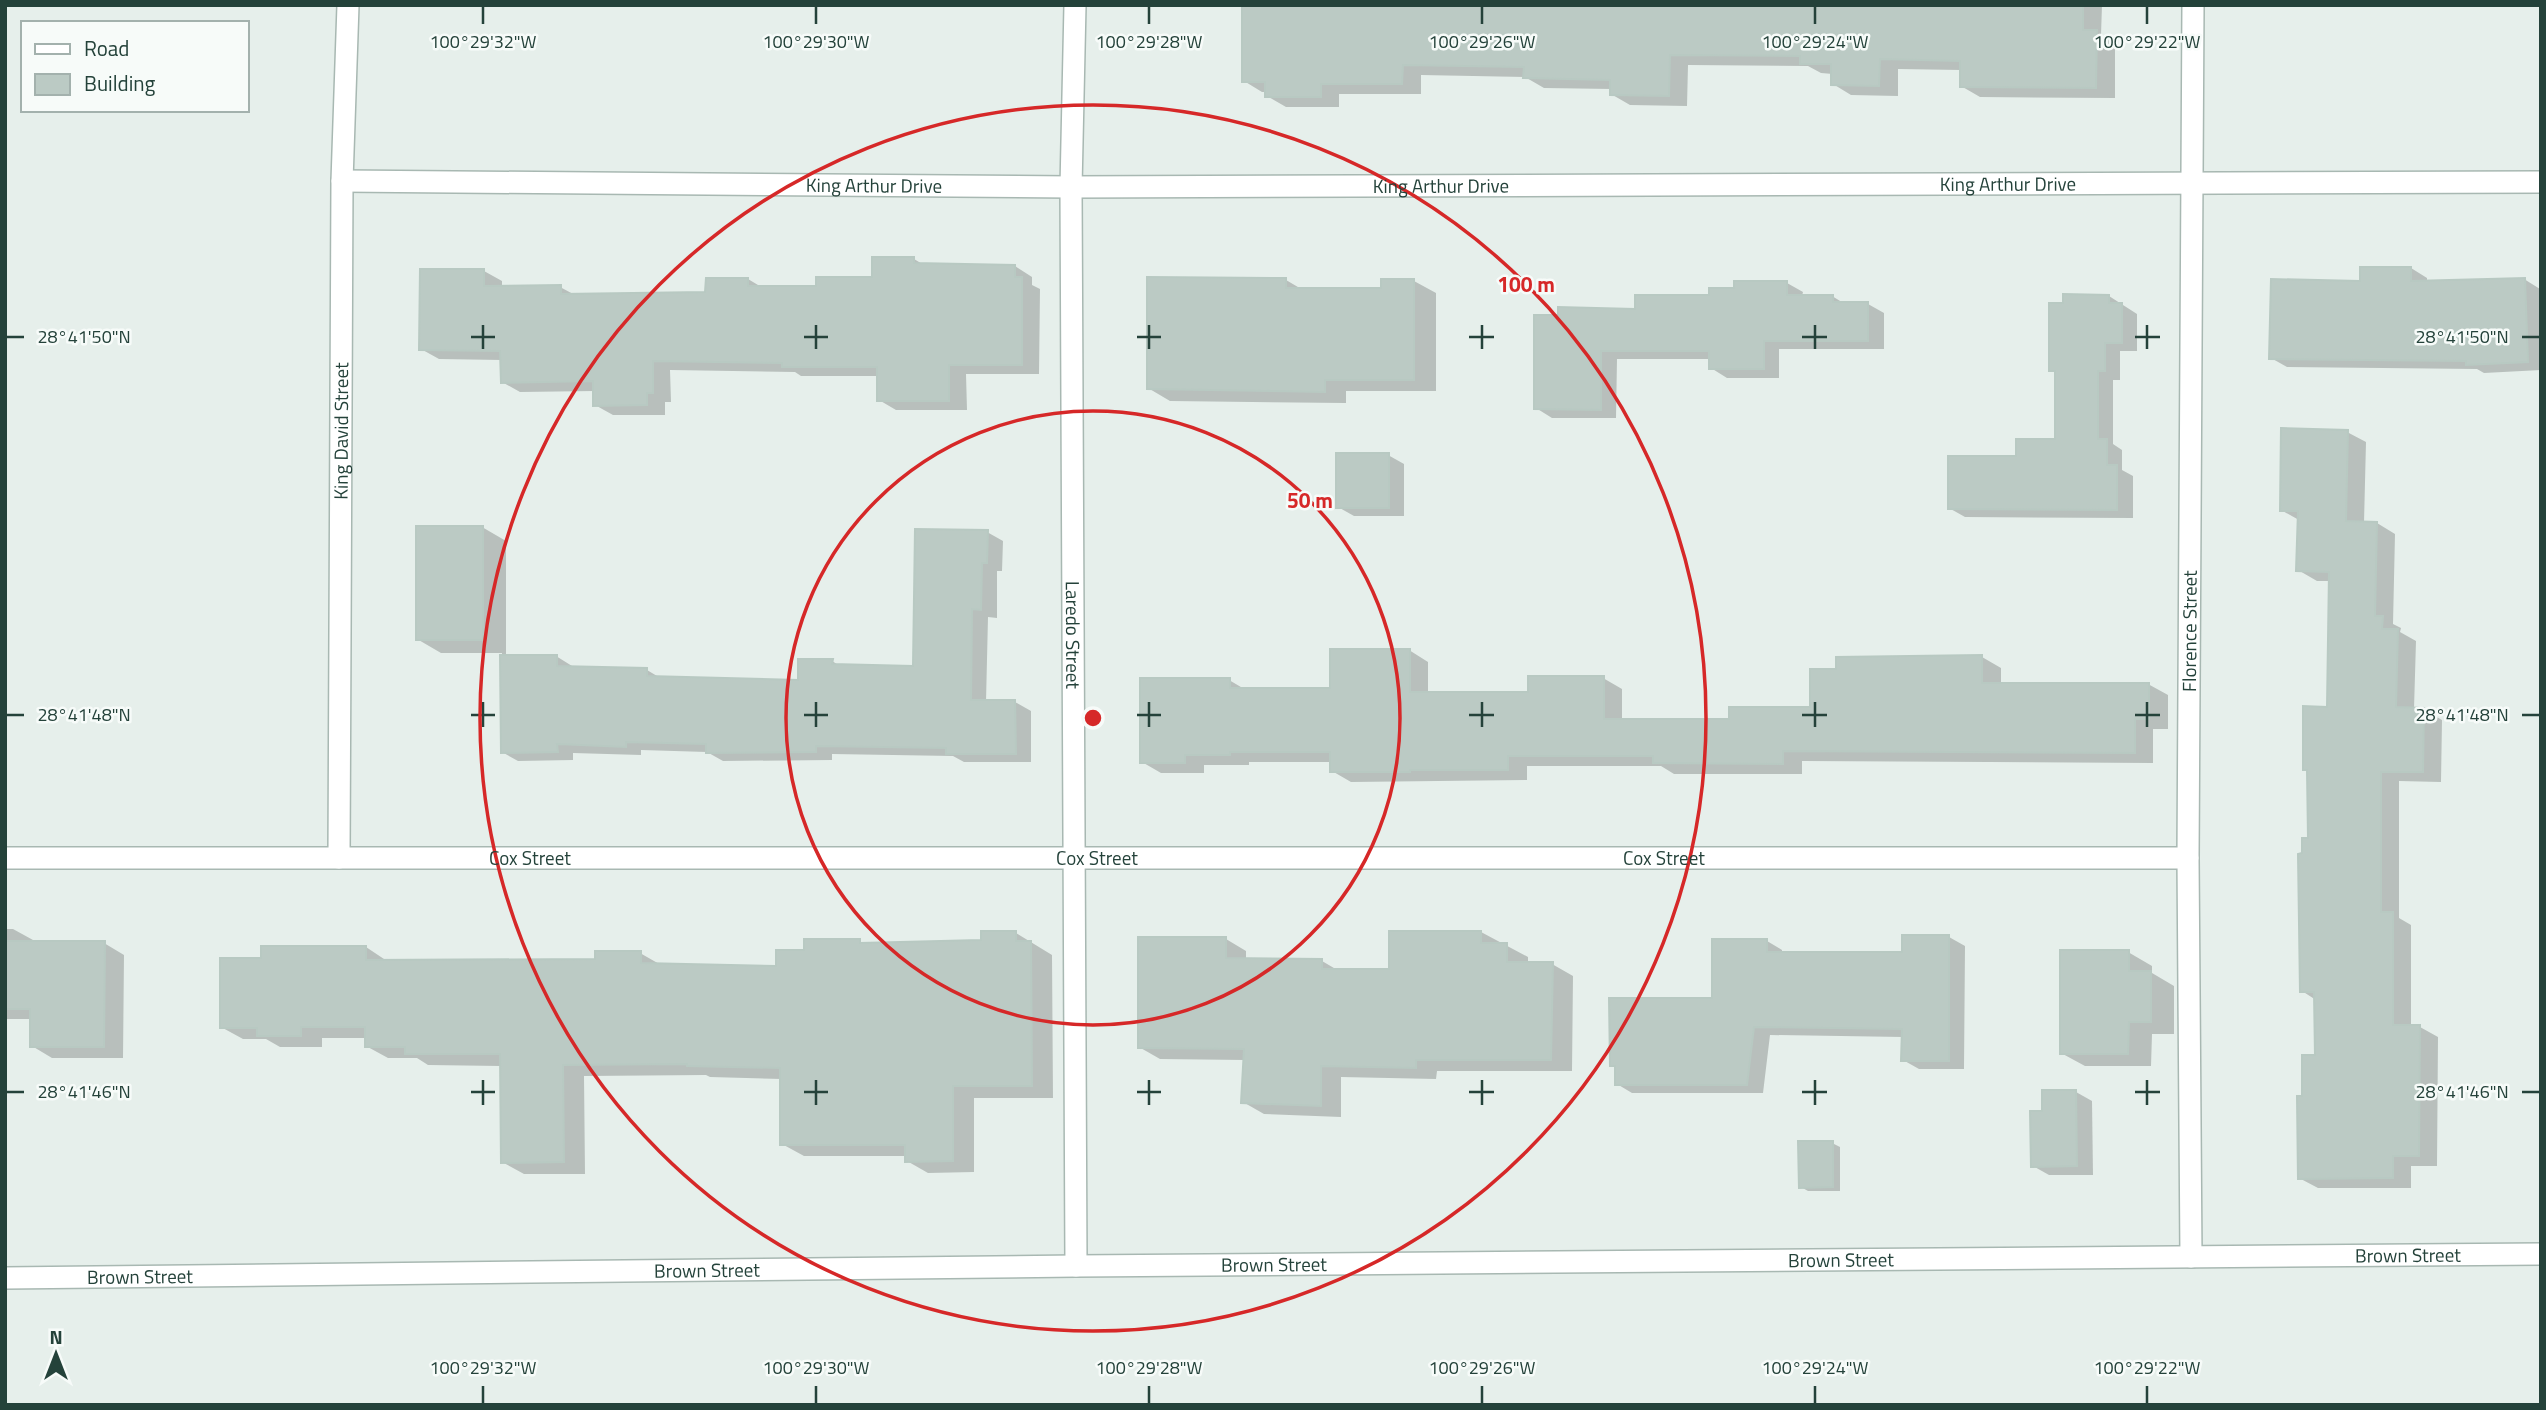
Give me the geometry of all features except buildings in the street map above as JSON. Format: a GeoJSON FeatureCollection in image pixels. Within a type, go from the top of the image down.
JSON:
{"type":"FeatureCollection","features":[{"type":"Feature","properties":{"kind":"street","name":"King David Street"},"geometry":{"type":"LineString","coordinates":[[339,858],[342,181],[348,5]]}},
{"type":"Feature","properties":{"kind":"street","name":"Laredo Street"},"geometry":{"type":"LineString","coordinates":[[1075,5],[1071,187],[1076,1266]]}},
{"type":"Feature","properties":{"kind":"street","name":"Florence Street"},"geometry":{"type":"LineString","coordinates":[[2192,1258],[2188,858],[2193,5]]}},
{"type":"Feature","properties":{"kind":"street","name":"King Arthur Drive"},"geometry":{"type":"LineString","coordinates":[[342,181],[1071,187],[2541,182]]}},
{"type":"Feature","properties":{"kind":"street","name":"Cox Street"},"geometry":{"type":"LineString","coordinates":[[5,858],[2188,858]]}},
{"type":"Feature","properties":{"kind":"street","name":"Brown Street"},"geometry":{"type":"LineString","coordinates":[[5,1278],[2541,1254]]}}]}
